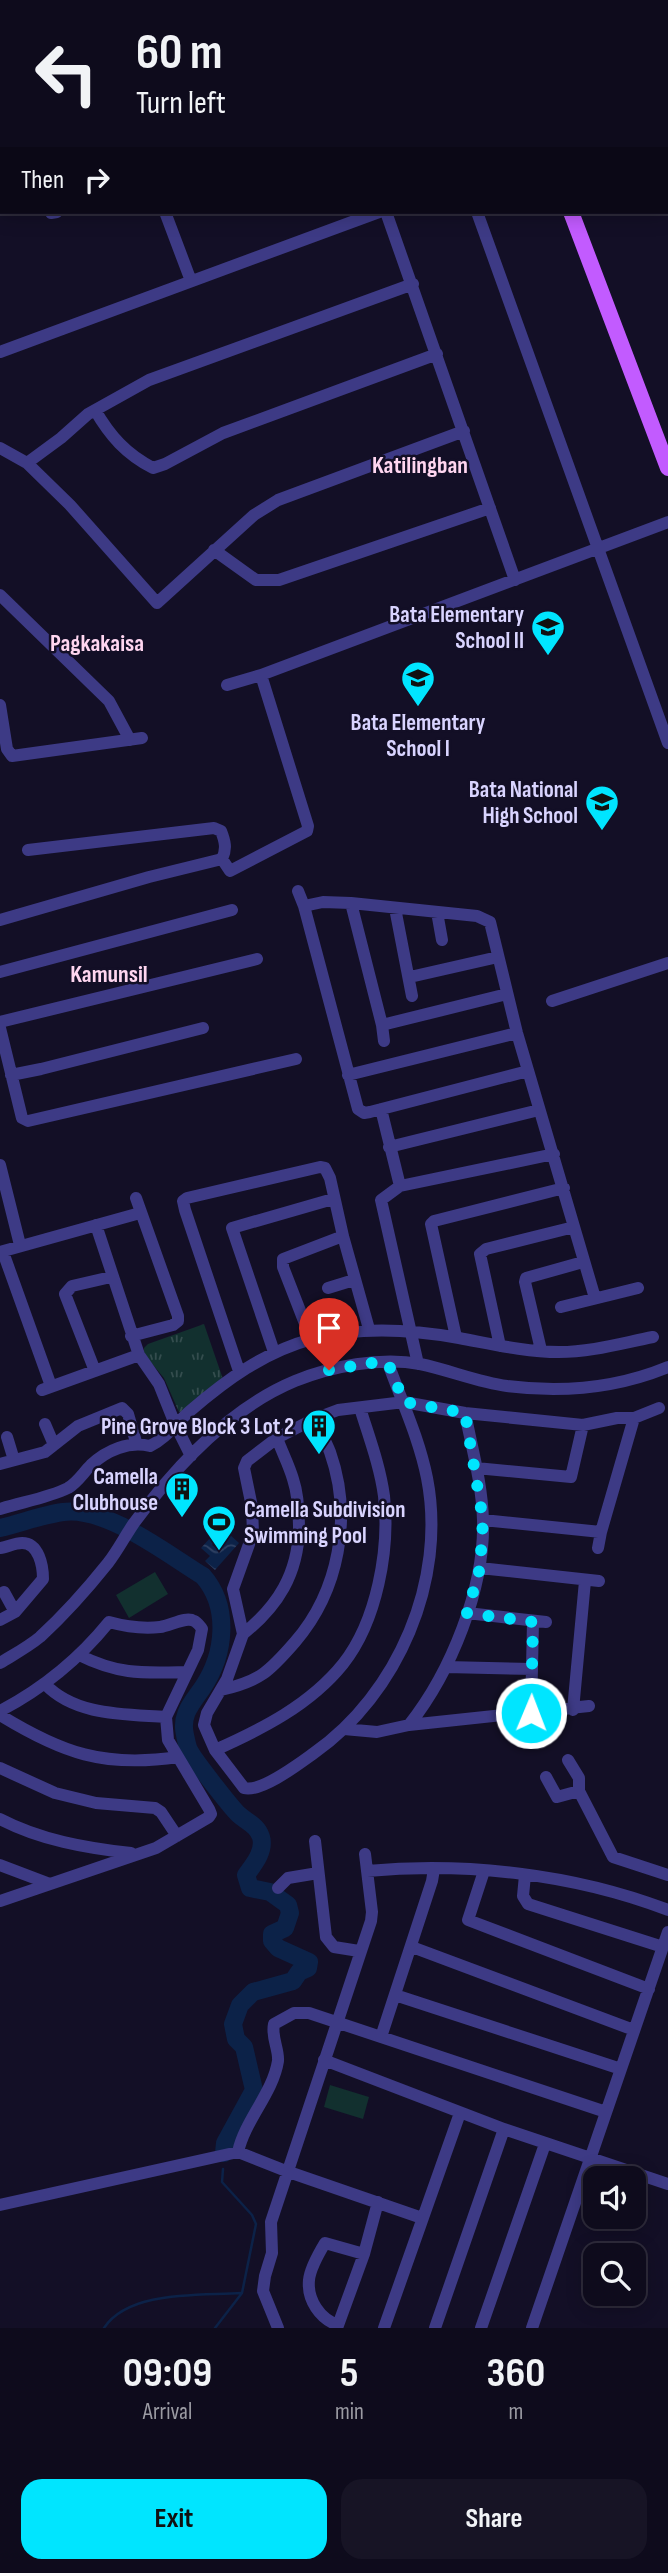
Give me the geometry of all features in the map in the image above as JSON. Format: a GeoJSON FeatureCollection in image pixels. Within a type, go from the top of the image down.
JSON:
{"type":"FeatureCollection","features":[{"type":"Feature","properties":{"kind":"main road"},"geometry":{"type":"LineString","coordinates":[[572,214],[668,468]]}},
{"type":"Feature","properties":{"kind":"street"},"geometry":{"type":"LineString","coordinates":[[166,214],[191,281]]}},
{"type":"Feature","properties":{"kind":"street"},"geometry":{"type":"LineString","coordinates":[[0,352],[374,214]]}},
{"type":"Feature","properties":{"kind":"street"},"geometry":{"type":"LineString","coordinates":[[387,214],[515,580]]}},
{"type":"Feature","properties":{"kind":"street"},"geometry":{"type":"LineString","coordinates":[[478,214],[668,743]]}},
{"type":"Feature","properties":{"kind":"street"},"geometry":{"type":"LineString","coordinates":[[27,463],[95,410],[149,380],[413,284]]}},
{"type":"Feature","properties":{"kind":"street"},"geometry":{"type":"LineString","coordinates":[[95,410],[114,439],[153,468],[223,433],[437,354]]}},
{"type":"Feature","properties":{"kind":"street"},"geometry":{"type":"LineString","coordinates":[[0,448],[27,463],[91,526],[157,603],[254,515],[278,500],[464,431]]}},
{"type":"Feature","properties":{"kind":"street"},"geometry":{"type":"LineString","coordinates":[[214,550],[256,580],[279,580],[490,508]]}},
{"type":"Feature","properties":{"kind":"street"},"geometry":{"type":"LineString","coordinates":[[227,685],[261,675],[668,522]]}},
{"type":"Feature","properties":{"kind":"street"},"geometry":{"type":"LineString","coordinates":[[0,595],[109,701],[136,739],[12,756],[7,749],[0,705]]}},
{"type":"Feature","properties":{"kind":"street"},"geometry":{"type":"LineString","coordinates":[[222,859],[230,871],[307,831],[308,827],[261,675]]}},
{"type":"Feature","properties":{"kind":"street"},"geometry":{"type":"LineString","coordinates":[[0,920],[222,859],[225,853],[221,831],[214,828],[28,850]]}},
{"type":"Feature","properties":{"kind":"street"},"geometry":{"type":"LineString","coordinates":[[298,891],[358,1109],[364,1113],[381,1110],[528,1070]]}},
{"type":"Feature","properties":{"kind":"street"},"geometry":{"type":"LineString","coordinates":[[304,905],[323,902],[351,903],[487,919],[492,928],[517,1033],[595,1298]]}},
{"type":"Feature","properties":{"kind":"street"},"geometry":{"type":"LineString","coordinates":[[351,903],[384,1041]]}},
{"type":"Feature","properties":{"kind":"street"},"geometry":{"type":"LineString","coordinates":[[395,908],[412,996]]}},
{"type":"Feature","properties":{"kind":"street"},"geometry":{"type":"LineString","coordinates":[[0,972],[232,910]]}},
{"type":"Feature","properties":{"kind":"street"},"geometry":{"type":"LineString","coordinates":[[437,912],[442,940]]}},
{"type":"Feature","properties":{"kind":"street"},"geometry":{"type":"LineString","coordinates":[[410,977],[498,957]]}},
{"type":"Feature","properties":{"kind":"street"},"geometry":{"type":"LineString","coordinates":[[0,1022],[257,959]]}},
{"type":"Feature","properties":{"kind":"street"},"geometry":{"type":"LineString","coordinates":[[552,1001],[668,963]]}},
{"type":"Feature","properties":{"kind":"street"},"geometry":{"type":"LineString","coordinates":[[382,1025],[507,993]]}},
{"type":"Feature","properties":{"kind":"street"},"geometry":{"type":"LineString","coordinates":[[0,1028],[22,1118],[28,1121],[296,1059]]}},
{"type":"Feature","properties":{"kind":"street"},"geometry":{"type":"LineString","coordinates":[[11,1075],[203,1028]]}},
{"type":"Feature","properties":{"kind":"street"},"geometry":{"type":"LineString","coordinates":[[348,1076],[517,1033]]}},
{"type":"Feature","properties":{"kind":"street"},"geometry":{"type":"LineString","coordinates":[[381,1110],[400,1186]]}},
{"type":"Feature","properties":{"kind":"street"},"geometry":{"type":"LineString","coordinates":[[389,1147],[539,1110]]}},
{"type":"Feature","properties":{"kind":"street"},"geometry":{"type":"LineString","coordinates":[[418,1364],[380,1202],[400,1186],[554,1154]]}},
{"type":"Feature","properties":{"kind":"street"},"geometry":{"type":"LineString","coordinates":[[0,1165],[20,1245]]}},
{"type":"Feature","properties":{"kind":"street"},"geometry":{"type":"LineString","coordinates":[[239,1371],[183,1201],[187,1198],[325,1168],[369,1329]]}},
{"type":"Feature","properties":{"kind":"street"},"geometry":{"type":"LineString","coordinates":[[456,1337],[431,1224],[434,1221],[564,1188]]}},
{"type":"Feature","properties":{"kind":"street"},"geometry":{"type":"LineString","coordinates":[[131,1336],[173,1325],[178,1321],[136,1198]]}},
{"type":"Feature","properties":{"kind":"street"},"geometry":{"type":"LineString","coordinates":[[274,1352],[232,1228],[333,1199]]}},
{"type":"Feature","properties":{"kind":"street"},"geometry":{"type":"LineString","coordinates":[[139,1355],[46,1388],[1,1252],[140,1213]]}},
{"type":"Feature","properties":{"kind":"street"},"geometry":{"type":"LineString","coordinates":[[96,1225],[131,1336],[139,1355],[159,1384],[191,1456]]}},
{"type":"Feature","properties":{"kind":"street"},"geometry":{"type":"LineString","coordinates":[[500,1346],[480,1254],[486,1249],[574,1227]]}},
{"type":"Feature","properties":{"kind":"street"},"geometry":{"type":"LineString","coordinates":[[311,1339],[283,1267],[283,1259],[343,1236]]}},
{"type":"Feature","properties":{"kind":"street"},"geometry":{"type":"LineString","coordinates":[[541,1350],[524,1282],[526,1278],[583,1262]]}},
{"type":"Feature","properties":{"kind":"street"},"geometry":{"type":"LineString","coordinates":[[95,1371],[65,1294],[72,1286],[111,1277]]}},
{"type":"Feature","properties":{"kind":"street"},"geometry":{"type":"LineString","coordinates":[[328,1288],[354,1280]]}},
{"type":"Feature","properties":{"kind":"street"},"geometry":{"type":"LineString","coordinates":[[561,1307],[638,1288]]}},
{"type":"Feature","properties":{"kind":"street"},"geometry":{"type":"LineString","coordinates":[[0,1509],[66,1489],[78,1481],[104,1454],[136,1442],[150,1446],[166,1437],[175,1424],[239,1371],[274,1352],[311,1339],[369,1329],[456,1337],[500,1346],[557,1352],[593,1350],[653,1337]]}},
{"type":"Feature","properties":{"kind":"street"},"geometry":{"type":"LineString","coordinates":[[0,1663],[38,1639],[108,1562],[133,1524],[191,1456],[233,1417],[272,1392],[296,1381],[329,1370],[372,1363],[418,1364],[504,1386],[552,1391],[640,1378],[668,1367]]}},
{"type":"Feature","properties":{"kind":"street"},"geometry":{"type":"LineString","coordinates":[[277,1438],[294,1481],[299,1514],[299,1545],[294,1567],[284,1592],[269,1611],[243,1634],[228,1679],[207,1713],[204,1725],[215,1750],[240,1784],[250,1790],[293,1768],[356,1717],[395,1661],[410,1630],[425,1582],[430,1551],[429,1493],[423,1459],[388,1363]]}},
{"type":"Feature","properties":{"kind":"street"},"geometry":{"type":"LineString","coordinates":[[243,1634],[233,1589],[253,1533],[252,1507],[244,1468],[247,1461],[277,1438],[338,1410],[404,1402],[465,1413],[583,1425],[617,1418],[634,1418],[659,1408]]}},
{"type":"Feature","properties":{"kind":"street"},"geometry":{"type":"LineString","coordinates":[[0,1464],[45,1452],[78,1426],[122,1408],[128,1413],[136,1442]]}},
{"type":"Feature","properties":{"kind":"street"},"geometry":{"type":"LineString","coordinates":[[215,1750],[282,1717],[318,1688],[343,1664],[373,1606],[386,1534],[384,1497],[379,1466],[360,1408]]}},
{"type":"Feature","properties":{"kind":"street"},"geometry":{"type":"LineString","coordinates":[[409,1725],[424,1706],[446,1667],[467,1613],[480,1568],[483,1520],[465,1413]]}},
{"type":"Feature","properties":{"kind":"street"},"geometry":{"type":"LineString","coordinates":[[598,1548],[634,1418]]}},
{"type":"Feature","properties":{"kind":"street"},"geometry":{"type":"LineString","coordinates":[[221,1690],[246,1685],[261,1677],[279,1661],[310,1625],[334,1573],[341,1535],[339,1494],[331,1452],[314,1419]]}},
{"type":"Feature","properties":{"kind":"street"},"geometry":{"type":"LineString","coordinates":[[45,1424],[54,1445]]}},
{"type":"Feature","properties":{"kind":"street"},"geometry":{"type":"LineString","coordinates":[[476,1468],[571,1477],[583,1425]]}},
{"type":"Feature","properties":{"kind":"street"},"geometry":{"type":"LineString","coordinates":[[6,1437],[14,1460]]}},
{"type":"Feature","properties":{"kind":"street"},"geometry":{"type":"LineString","coordinates":[[483,1520],[601,1532]]}},
{"type":"Feature","properties":{"kind":"street"},"geometry":{"type":"LineString","coordinates":[[0,1548],[22,1543],[32,1546],[36,1550],[43,1573],[40,1584],[15,1612],[0,1620]]}},
{"type":"Feature","properties":{"kind":"street"},"geometry":{"type":"LineString","coordinates":[[480,1568],[592,1581],[573,1710]]}},
{"type":"Feature","properties":{"kind":"street"},"geometry":{"type":"LineString","coordinates":[[4,1592],[15,1612]]}},
{"type":"Feature","properties":{"kind":"street"},"geometry":{"type":"LineString","coordinates":[[467,1613],[539,1622],[532,1668],[531,1713]]}},
{"type":"Feature","properties":{"kind":"street"},"geometry":{"type":"LineString","coordinates":[[0,1901],[156,1848],[211,1814],[178,1757],[168,1740],[166,1717],[201,1642],[202,1629],[195,1621],[189,1620],[163,1627],[144,1628],[129,1628],[109,1622],[79,1655],[45,1684],[0,1713],[39,1739],[69,1751],[147,1762],[178,1757]]}},
{"type":"Feature","properties":{"kind":"street"},"geometry":{"type":"LineString","coordinates":[[79,1655],[117,1671],[186,1672]]}},
{"type":"Feature","properties":{"kind":"street"},"geometry":{"type":"LineString","coordinates":[[446,1667],[532,1668]]}},
{"type":"Feature","properties":{"kind":"street"},"geometry":{"type":"LineString","coordinates":[[45,1684],[55,1696],[81,1707],[166,1717]]}},
{"type":"Feature","properties":{"kind":"street"},"geometry":{"type":"LineString","coordinates":[[344,1729],[377,1732],[409,1725],[573,1710],[589,1706]]}},
{"type":"Feature","properties":{"kind":"street"},"geometry":{"type":"LineString","coordinates":[[568,1760],[579,1778],[579,1791],[613,1857],[668,1875]]}},
{"type":"Feature","properties":{"kind":"street"},"geometry":{"type":"LineString","coordinates":[[0,1768],[55,1793],[96,1803],[155,1808],[161,1812],[177,1836]]}},
{"type":"Feature","properties":{"kind":"street"},"geometry":{"type":"LineString","coordinates":[[546,1777],[557,1797],[579,1791]]}},
{"type":"Feature","properties":{"kind":"street"},"geometry":{"type":"LineString","coordinates":[[0,1819],[47,1838],[91,1849],[136,1854]]}},
{"type":"Feature","properties":{"kind":"street"},"geometry":{"type":"LineString","coordinates":[[315,1840],[326,1937],[334,1947],[359,1951]]}},
{"type":"Feature","properties":{"kind":"street"},"geometry":{"type":"LineString","coordinates":[[278,2328],[263,2285],[271,2253],[271,2222],[371,1921],[365,1854]]}},
{"type":"Feature","properties":{"kind":"street"},"geometry":{"type":"LineString","coordinates":[[0,1865],[50,1884]]}},
{"type":"Feature","properties":{"kind":"street"},"geometry":{"type":"LineString","coordinates":[[367,1871],[404,1868],[525,1875],[629,1895],[668,1910]]}},
{"type":"Feature","properties":{"kind":"street"},"geometry":{"type":"LineString","coordinates":[[382,2037],[412,1947],[432,1881],[433,1869]]}},
{"type":"Feature","properties":{"kind":"street"},"geometry":{"type":"LineString","coordinates":[[484,1871],[468,1920],[649,1989]]}},
{"type":"Feature","properties":{"kind":"street"},"geometry":{"type":"LineString","coordinates":[[278,1888],[288,1878],[318,1873]]}},
{"type":"Feature","properties":{"kind":"street"},"geometry":{"type":"LineString","coordinates":[[525,1875],[523,1896],[528,1904],[663,1947]]}},
{"type":"Feature","properties":{"kind":"street"},"geometry":{"type":"LineString","coordinates":[[532,2328],[668,1932]]}},
{"type":"Feature","properties":{"kind":"street"},"geometry":{"type":"LineString","coordinates":[[412,1947],[635,2031]]}},
{"type":"Feature","properties":{"kind":"street"},"geometry":{"type":"LineString","coordinates":[[395,1995],[621,2069]]}},
{"type":"Feature","properties":{"kind":"street"},"geometry":{"type":"LineString","coordinates":[[239,2152],[243,2135],[266,2092],[278,2060],[272,2032],[274,2024],[294,2013],[309,2013],[606,2112]]}},
{"type":"Feature","properties":{"kind":"street"},"geometry":{"type":"LineString","coordinates":[[324,2060],[503,2129],[668,2183]]}},
{"type":"Feature","properties":{"kind":"street"},"geometry":{"type":"LineString","coordinates":[[384,2328],[460,2113]]}},
{"type":"Feature","properties":{"kind":"street"},"geometry":{"type":"LineString","coordinates":[[435,2328],[503,2129]]}},
{"type":"Feature","properties":{"kind":"street"},"geometry":{"type":"LineString","coordinates":[[481,2328],[545,2144]]}},
{"type":"Feature","properties":{"kind":"street"},"geometry":{"type":"LineString","coordinates":[[0,2205],[239,2152],[422,2218]]}},
{"type":"Feature","properties":{"kind":"street"},"geometry":{"type":"LineString","coordinates":[[364,2254],[325,2243],[309,2278],[313,2298],[321,2315],[337,2327],[364,2254],[378,2202]]}},
{"type":"Feature","properties":{"kind":"green space"},"geometry":{"type":"Polygon","coordinates":[[[204,1324],[224,1382],[185,1411],[179,1412],[164,1378],[144,1354],[144,1348],[148,1344],[204,1324]]]}},
{"type":"Feature","properties":{"kind":"green space"},"geometry":{"type":"Polygon","coordinates":[[[155,1572],[168,1594],[129,1618],[116,1595],[155,1572]]]}},
{"type":"Feature","properties":{"kind":"green space"},"geometry":{"type":"Polygon","coordinates":[[[330,2085],[369,2097],[363,2119],[324,2107],[330,2085]]]}},
{"type":"Feature","properties":{"kind":"water","name":"Camella Subdivision Swimming Pool"},"geometry":{"type":"Polygon","coordinates":[[[229,1534],[239,1543],[215,1570],[205,1561],[210,1556],[201,1548],[211,1537],[216,1540],[212,1545],[216,1548],[229,1534]]]}},
{"type":"Feature","properties":{"kind":"waterway"},"geometry":{"type":"LineString","coordinates":[[0,1528],[63,1512],[98,1516],[154,1544],[203,1576],[212,1588],[221,1616],[220,1646],[210,1674],[186,1715],[184,1728],[187,1745],[197,1763],[228,1802],[261,1837],[260,1852],[246,1875],[250,1888],[270,1892],[288,1905],[290,1913],[285,1928],[272,1934],[272,1941],[278,1948],[309,1962],[308,1968],[299,1972],[293,1981],[253,1992],[240,2005],[233,2024],[236,2039],[244,2047],[254,2090],[225,2143],[224,2153]]}},
{"type":"Feature","properties":{"kind":"waterway"},"geometry":{"type":"LineString","coordinates":[[215,2328],[242,2293],[256,2224],[252,2215],[222,2182],[223,2169]]}},
{"type":"Feature","properties":{"kind":"waterway"},"geometry":{"type":"LineString","coordinates":[[104,2328],[115,2316],[148,2301],[186,2295],[241,2293]]}},
{"type":"Feature","properties":{"kind":"place","name":"Bata Elementary School II"},"geometry":{"type":"Point","coordinates":[548,657]}},
{"type":"Feature","properties":{"kind":"place","name":"Bata Elementary School I"},"geometry":{"type":"Point","coordinates":[418,708]}},
{"type":"Feature","properties":{"kind":"place","name":"Bata National High School"},"geometry":{"type":"Point","coordinates":[602,832]}},
{"type":"Feature","properties":{"kind":"place","name":"Pine Grove Block 3 Lot 2"},"geometry":{"type":"Point","coordinates":[319,1456]}},
{"type":"Feature","properties":{"kind":"place","name":"Camella Clubhouse"},"geometry":{"type":"Point","coordinates":[182,1519]}},
{"type":"Feature","properties":{"kind":"place","name":"Camella Subdivision Swimming Pool"},"geometry":{"type":"Point","coordinates":[219,1552]}},
{"type":"Feature","properties":{"kind":"district","name":"Katilingban"},"geometry":{"type":"Point","coordinates":[420,465]}},
{"type":"Feature","properties":{"kind":"district","name":"Pagkakaisa"},"geometry":{"type":"Point","coordinates":[97,643]}},
{"type":"Feature","properties":{"kind":"district","name":"Kamunsil"},"geometry":{"type":"Point","coordinates":[109,974]}},
{"type":"Feature","properties":{"kind":"route"},"geometry":{"type":"LineString","coordinates":[[329,1370],[388,1363],[404,1402],[465,1413],[483,1520],[480,1568],[467,1613],[533,1622],[531,1713]]}}]}
